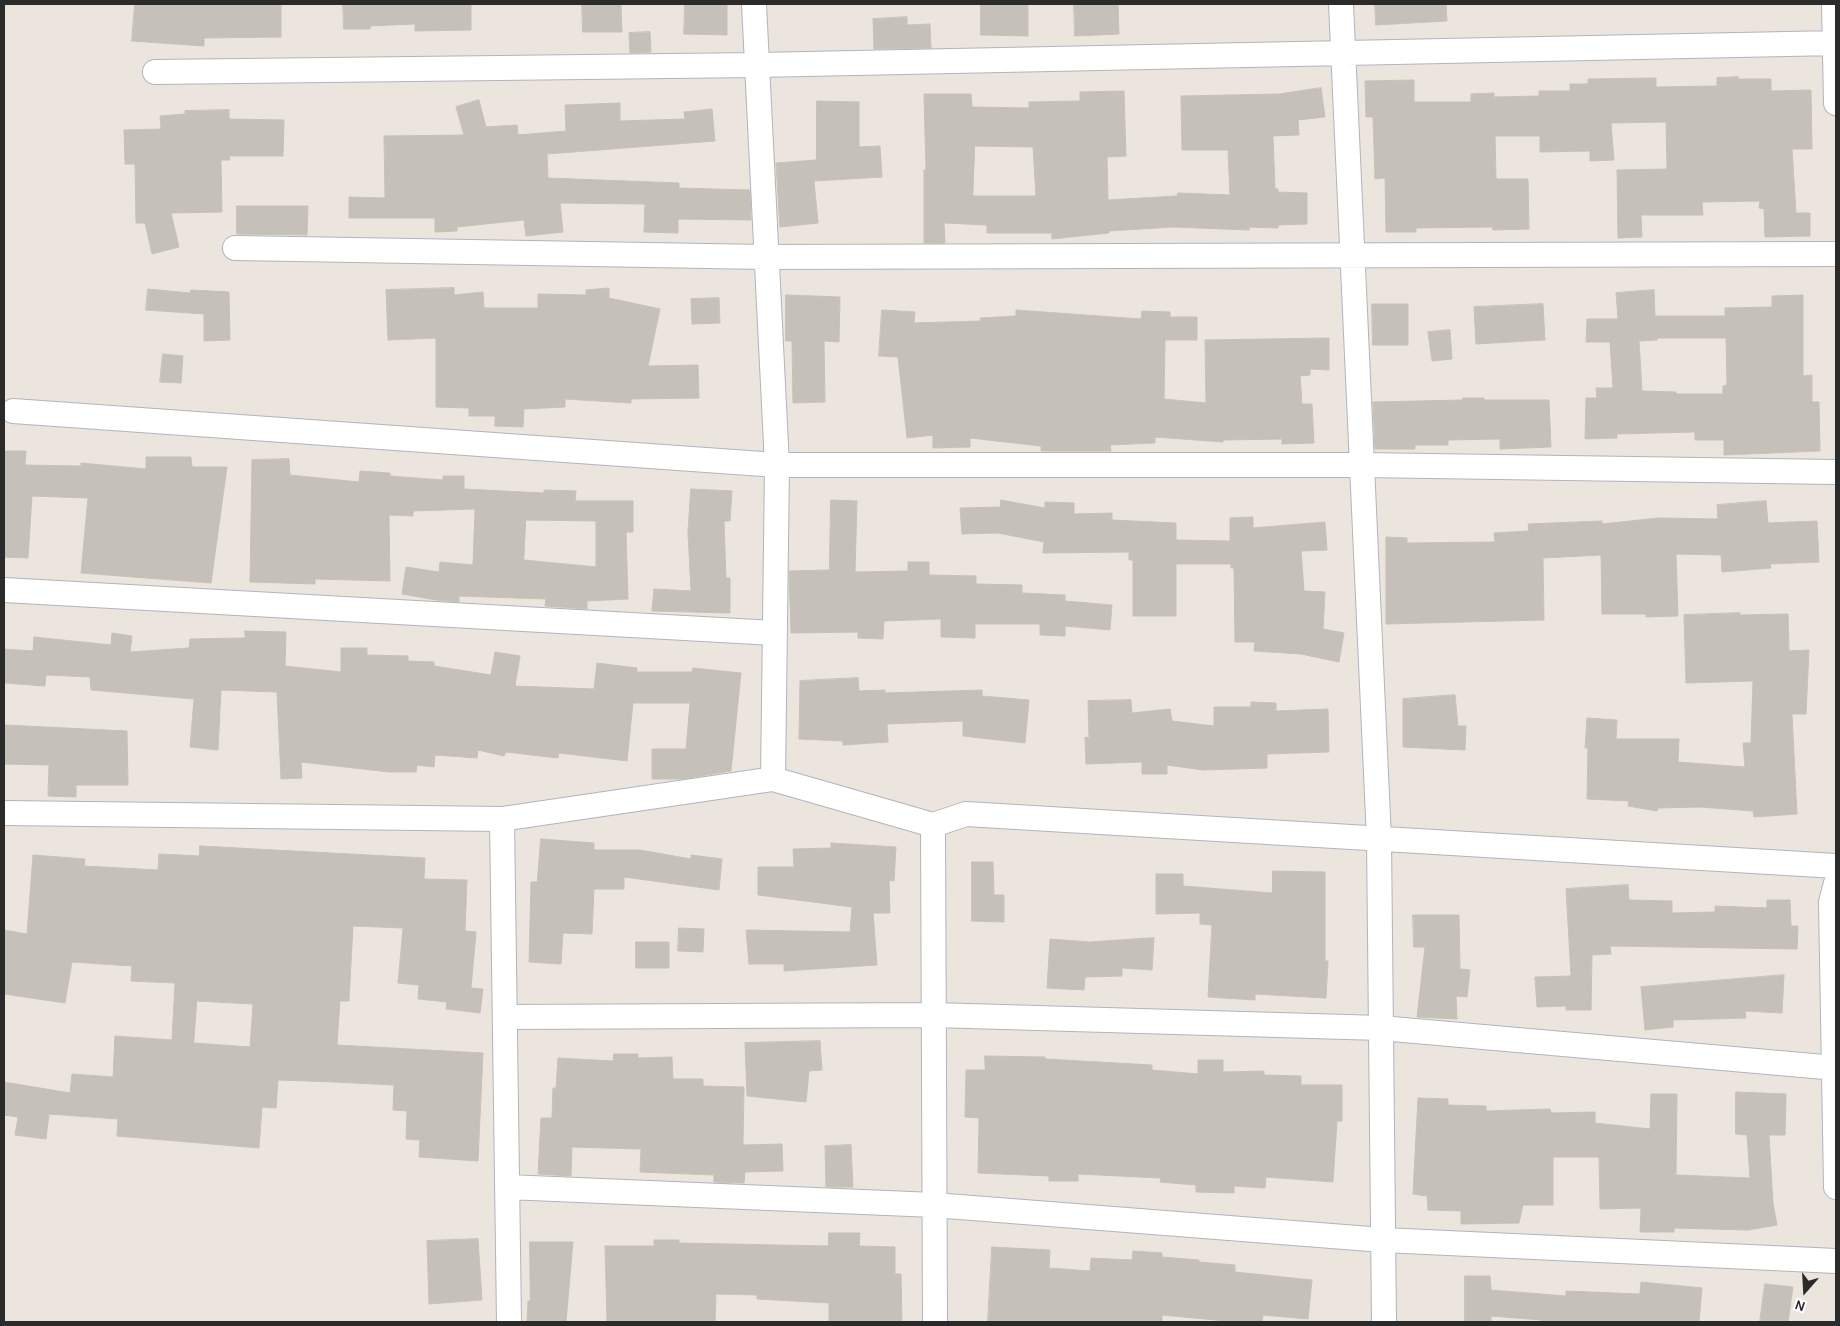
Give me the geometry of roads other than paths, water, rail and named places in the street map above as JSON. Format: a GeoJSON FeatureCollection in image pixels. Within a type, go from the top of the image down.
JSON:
{"type":"FeatureCollection","features":[{"type":"Feature","properties":{"kind":"street"},"geometry":{"type":"LineString","coordinates":[[754,4],[777,465],[773,779]]}},
{"type":"Feature","properties":{"kind":"street"},"geometry":{"type":"LineString","coordinates":[[1341,4],[1380,839],[1384,1322]]}},
{"type":"Feature","properties":{"kind":"street"},"geometry":{"type":"LineString","coordinates":[[1834,4],[1836,103]]}},
{"type":"Feature","properties":{"kind":"street"},"geometry":{"type":"LineString","coordinates":[[155,72],[757,65],[1836,43]]}},
{"type":"Feature","properties":{"kind":"street"},"geometry":{"type":"LineString","coordinates":[[236,248],[766,257],[1836,254]]}},
{"type":"Feature","properties":{"kind":"street"},"geometry":{"type":"LineString","coordinates":[[13,411],[777,465],[1362,465],[1836,472]]}},
{"type":"Feature","properties":{"kind":"street"},"geometry":{"type":"LineString","coordinates":[[4,590],[774,633]]}},
{"type":"Feature","properties":{"kind":"street"},"geometry":{"type":"LineString","coordinates":[[4,813],[502,819],[773,779],[933,825],[966,814],[1836,866]]}},
{"type":"Feature","properties":{"kind":"street"},"geometry":{"type":"LineString","coordinates":[[502,819],[509,1322]]}},
{"type":"Feature","properties":{"kind":"street"},"geometry":{"type":"LineString","coordinates":[[933,825],[935,1322]]}},
{"type":"Feature","properties":{"kind":"street"},"geometry":{"type":"LineString","coordinates":[[1836,883],[1831,902],[1836,1187]]}},
{"type":"Feature","properties":{"kind":"street"},"geometry":{"type":"LineString","coordinates":[[505,1017],[934,1015],[1381,1028],[1835,1068]]}},
{"type":"Feature","properties":{"kind":"street"},"geometry":{"type":"LineString","coordinates":[[507,1187],[934,1205],[1383,1240],[1836,1261]]}}]}
